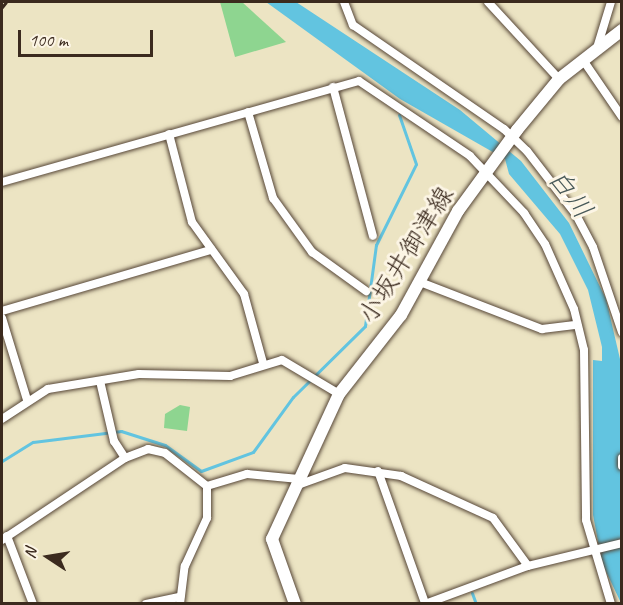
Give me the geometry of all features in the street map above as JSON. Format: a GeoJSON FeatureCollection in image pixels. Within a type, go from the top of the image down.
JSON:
{"type":"FeatureCollection","features":[{"type":"Feature","properties":{"kind":"main road","name":"小坂井御津線"},"geometry":{"type":"LineString","coordinates":[[295,603],[272,539],[339,394],[401,315],[487,170],[511,139],[559,80],[621,30]]}},
{"type":"Feature","properties":{"kind":"street"},"geometry":{"type":"LineString","coordinates":[[344,2],[353,25],[511,139],[575,213],[605,276],[621,332]]}},
{"type":"Feature","properties":{"kind":"street"},"geometry":{"type":"LineString","coordinates":[[488,2],[559,80]]}},
{"type":"Feature","properties":{"kind":"street"},"geometry":{"type":"LineString","coordinates":[[597,49],[611,2]]}},
{"type":"Feature","properties":{"kind":"street"},"geometry":{"type":"LineString","coordinates":[[583,60],[621,117]]}},
{"type":"Feature","properties":{"kind":"street"},"geometry":{"type":"LineString","coordinates":[[2,182],[359,81],[487,170],[545,244],[578,325],[584,372],[583,489],[594,550],[611,603]]}},
{"type":"Feature","properties":{"kind":"street"},"geometry":{"type":"LineString","coordinates":[[333,87],[373,236]]}},
{"type":"Feature","properties":{"kind":"street"},"geometry":{"type":"LineString","coordinates":[[248,112],[273,198],[312,252],[366,291]]}},
{"type":"Feature","properties":{"kind":"street"},"geometry":{"type":"LineString","coordinates":[[169,134],[192,222],[253,314],[263,363]]}},
{"type":"Feature","properties":{"kind":"street"},"geometry":{"type":"LineString","coordinates":[[2,311],[211,250]]}},
{"type":"Feature","properties":{"kind":"street"},"geometry":{"type":"LineString","coordinates":[[420,282],[542,329],[578,325]]}},
{"type":"Feature","properties":{"kind":"street"},"geometry":{"type":"LineString","coordinates":[[2,318],[27,400]]}},
{"type":"Feature","properties":{"kind":"street"},"geometry":{"type":"LineString","coordinates":[[2,419],[27,400],[48,389],[139,374],[230,376],[263,363],[293,362],[339,394]]}},
{"type":"Feature","properties":{"kind":"street"},"geometry":{"type":"LineString","coordinates":[[100,381],[114,441],[125,458]]}},
{"type":"Feature","properties":{"kind":"street"},"geometry":{"type":"LineString","coordinates":[[33,603],[4,538],[125,458],[156,449],[207,486]]}},
{"type":"Feature","properties":{"kind":"street"},"geometry":{"type":"LineString","coordinates":[[621,458],[621,466]]}},
{"type":"Feature","properties":{"kind":"street"},"geometry":{"type":"LineString","coordinates":[[207,486],[247,474],[297,482],[345,468],[378,471],[477,507],[493,518],[528,566]]}},
{"type":"Feature","properties":{"kind":"street"},"geometry":{"type":"LineString","coordinates":[[378,471],[425,603],[528,566],[621,543]]}},
{"type":"Feature","properties":{"kind":"street"},"geometry":{"type":"LineString","coordinates":[[146,603],[180,600],[192,545],[207,518],[207,486]]}},
{"type":"Feature","properties":{"kind":"green space"},"geometry":{"type":"Polygon","coordinates":[[[220,2],[242,2],[286,42],[235,57],[220,2]]]}},
{"type":"Feature","properties":{"kind":"green space"},"geometry":{"type":"Polygon","coordinates":[[[180,405],[190,407],[187,431],[164,428],[165,414],[180,405]]]}},
{"type":"Feature","properties":{"kind":"water"},"geometry":{"type":"Polygon","coordinates":[[[266,2],[296,2],[460,110],[521,161],[569,223],[606,299],[620,359],[621,603],[602,563],[593,515],[593,360],[602,361],[602,347],[588,290],[560,234],[509,174],[505,159],[400,99],[266,2]]]}},
{"type":"Feature","properties":{"kind":"waterway"},"geometry":{"type":"LineString","coordinates":[[2,461],[33,442],[121,431],[165,445],[201,471],[253,452],[293,397],[365,326],[376,245],[416,164],[399,115]]}},
{"type":"Feature","properties":{"kind":"waterway"},"geometry":{"type":"LineString","coordinates":[[472,593],[476,604]]}},
{"type":"Feature","properties":{"kind":"railway"},"geometry":{"type":"LineString","coordinates":[[2,7],[6,2]]}},
{"type":"Feature","properties":{"kind":"water label","name":"白川"},"geometry":{"type":"Point","coordinates":[570,194]}}]}
